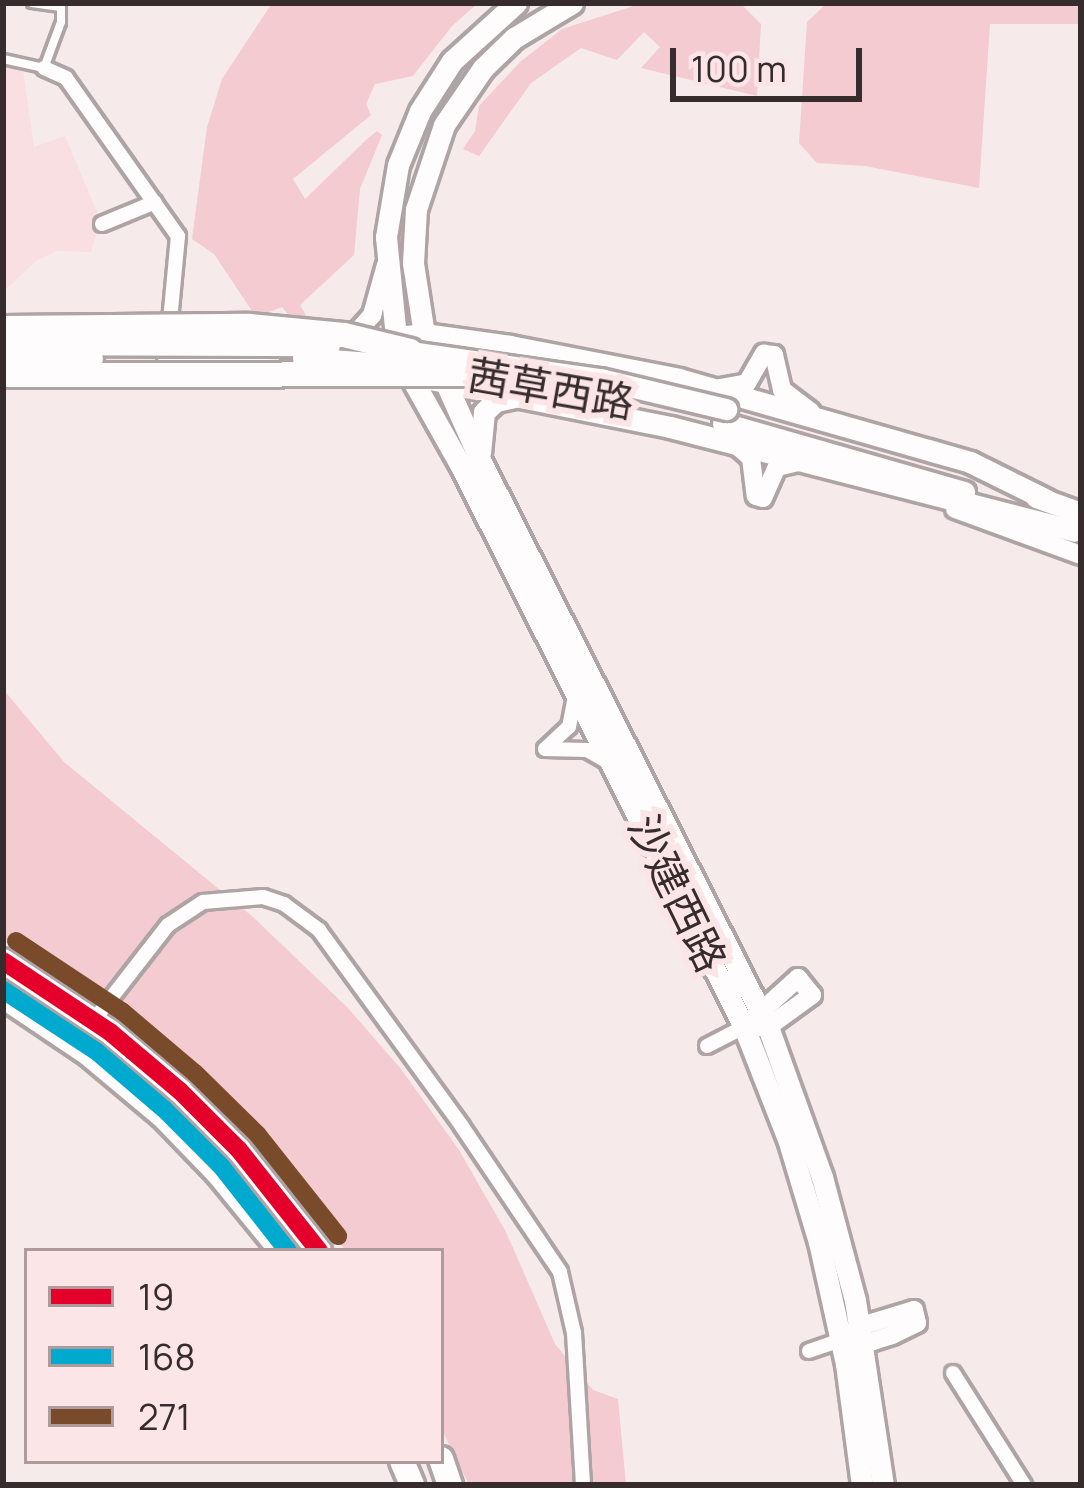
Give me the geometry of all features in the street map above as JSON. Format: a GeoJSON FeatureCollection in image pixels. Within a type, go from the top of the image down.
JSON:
{"type":"FeatureCollection","features":[{"type":"Feature","properties":{"kind":"highway"},"geometry":{"type":"LineString","coordinates":[[3,328],[249,326],[344,335],[409,348]]}},
{"type":"Feature","properties":{"kind":"highway"},"geometry":{"type":"LineString","coordinates":[[3,375],[476,374]]}},
{"type":"Feature","properties":{"kind":"highway"},"geometry":{"type":"LineString","coordinates":[[3,961],[148,1062],[223,1134],[317,1248]]}},
{"type":"Feature","properties":{"kind":"highway"},"geometry":{"type":"LineString","coordinates":[[3,996],[89,1054],[161,1115],[218,1173],[280,1248]]}},
{"type":"Feature","properties":{"kind":"main road"},"geometry":{"type":"LineString","coordinates":[[516,3],[473,37],[420,111],[388,205],[386,263],[409,348],[444,385],[554,402],[735,444],[899,490],[1079,526]]}},
{"type":"Feature","properties":{"kind":"main road"},"geometry":{"type":"LineString","coordinates":[[409,348],[416,209],[444,125],[483,68],[514,38],[572,3]]}},
{"type":"Feature","properties":{"kind":"main road","name":"茜草西路"},"geometry":{"type":"LineString","coordinates":[[3,344],[249,342],[409,348],[600,379],[1079,526]]}},
{"type":"Feature","properties":{"kind":"main road"},"geometry":{"type":"LineString","coordinates":[[409,348],[561,355],[715,388],[970,462],[1047,500]]}},
{"type":"Feature","properties":{"kind":"main road","name":"沙建西路"},"geometry":{"type":"LineString","coordinates":[[409,348],[444,385],[764,1018],[818,1163],[862,1335],[883,1485]]}},
{"type":"Feature","properties":{"kind":"main road","name":"沙建西路"},"geometry":{"type":"LineString","coordinates":[[409,348],[744,1027],[803,1186],[841,1340],[862,1485]]}},
{"type":"Feature","properties":{"kind":"main road"},"geometry":{"type":"LineString","coordinates":[[554,402],[561,355]]}},
{"type":"Feature","properties":{"kind":"main road","name":"茜草西路"},"geometry":{"type":"LineString","coordinates":[[3,358],[248,356],[476,374],[724,416],[1047,500],[1079,526]]}},
{"type":"Feature","properties":{"kind":"main road"},"geometry":{"type":"LineString","coordinates":[[480,460],[484,412],[496,401],[520,396]]}},
{"type":"Feature","properties":{"kind":"street"},"geometry":{"type":"LineString","coordinates":[[44,68],[66,78],[155,202],[180,247],[164,390]]}},
{"type":"Feature","properties":{"kind":"street"},"geometry":{"type":"LineString","coordinates":[[102,224],[155,202]]}},
{"type":"Feature","properties":{"kind":"street"},"geometry":{"type":"LineString","coordinates":[[346,365],[347,337],[372,315],[386,263]]}},
{"type":"Feature","properties":{"kind":"street"},"geometry":{"type":"LineString","coordinates":[[170,329],[347,337],[409,348]]}},
{"type":"Feature","properties":{"kind":"street"},"geometry":{"type":"LineString","coordinates":[[167,358],[346,365],[409,348]]}},
{"type":"Feature","properties":{"kind":"street"},"geometry":{"type":"LineString","coordinates":[[715,388],[747,383],[764,354],[774,355],[782,390],[819,417]]}},
{"type":"Feature","properties":{"kind":"street"},"geometry":{"type":"LineString","coordinates":[[735,444],[754,464],[756,496],[763,498],[777,467],[799,462]]}},
{"type":"Feature","properties":{"kind":"street"},"geometry":{"type":"LineString","coordinates":[[899,490],[1081,555]]}},
{"type":"Feature","properties":{"kind":"street"},"geometry":{"type":"LineString","coordinates":[[573,685],[569,727],[544,749],[587,751],[615,767]]}},
{"type":"Feature","properties":{"kind":"street"},"geometry":{"type":"LineString","coordinates":[[94,1020],[168,925],[203,902],[263,897],[284,904],[319,930],[461,1124],[560,1272],[574,1333],[583,1485]]}},
{"type":"Feature","properties":{"kind":"street"},"geometry":{"type":"LineString","coordinates":[[707,1046],[764,1018]]}},
{"type":"Feature","properties":{"kind":"street"},"geometry":{"type":"LineString","coordinates":[[809,1351],[862,1335]]}},
{"type":"Feature","properties":{"kind":"street"},"geometry":{"type":"LineString","coordinates":[[953,1373],[1024,1485]]}},
{"type":"Feature","properties":{"kind":"lane"},"geometry":{"type":"LineString","coordinates":[[3,59],[44,68],[54,47],[61,5],[32,3]]}},
{"type":"Feature","properties":{"kind":"shaded area"},"geometry":{"type":"Polygon","coordinates":[[[272,3],[478,3],[452,26],[413,76],[375,84],[366,104],[371,115],[293,179],[305,199],[366,140],[377,131],[382,135],[360,189],[354,255],[300,305],[307,317],[290,317],[282,307],[256,317],[214,254],[192,239],[207,127],[222,79],[272,3]]]}},
{"type":"Feature","properties":{"kind":"shaded area"},"geometry":{"type":"Polygon","coordinates":[[[643,3],[740,3],[761,24],[757,96],[641,68],[660,47],[644,32],[617,60],[581,48],[531,83],[479,156],[463,149],[475,131],[479,106],[520,62],[562,29],[643,3]]]}},
{"type":"Feature","properties":{"kind":"shaded area"},"geometry":{"type":"Polygon","coordinates":[[[827,3],[1081,3],[1081,24],[990,24],[979,188],[865,166],[817,163],[799,143],[807,22],[827,3]]]}},
{"type":"Feature","properties":{"kind":"shaded area"},"geometry":{"type":"Polygon","coordinates":[[[3,65],[23,70],[34,147],[65,136],[100,219],[91,252],[57,251],[37,260],[3,292],[3,65]]]}},
{"type":"Feature","properties":{"kind":"shaded area"},"geometry":{"type":"Polygon","coordinates":[[[3,689],[64,762],[253,917],[347,1007],[401,1069],[459,1150],[506,1232],[555,1344],[593,1390],[618,1399],[626,1485],[469,1485],[444,1434],[444,1248],[344,1248],[266,1146],[192,1072],[123,1015],[3,940],[3,689]]]}},
{"type":"Feature","properties":{"kind":"transit line","name":"271"},"geometry":{"type":"LineString","coordinates":[[16,941],[123,1012],[195,1073],[258,1135],[338,1236]]}},
{"type":"Feature","properties":{"kind":"transit line","name":"19"},"geometry":{"type":"LineString","coordinates":[[3,961],[110,1032],[180,1091],[239,1150],[317,1248]]}},
{"type":"Feature","properties":{"kind":"transit line","name":"168"},"geometry":{"type":"LineString","coordinates":[[3,990],[96,1051],[164,1109],[221,1166],[286,1248]]}}]}
